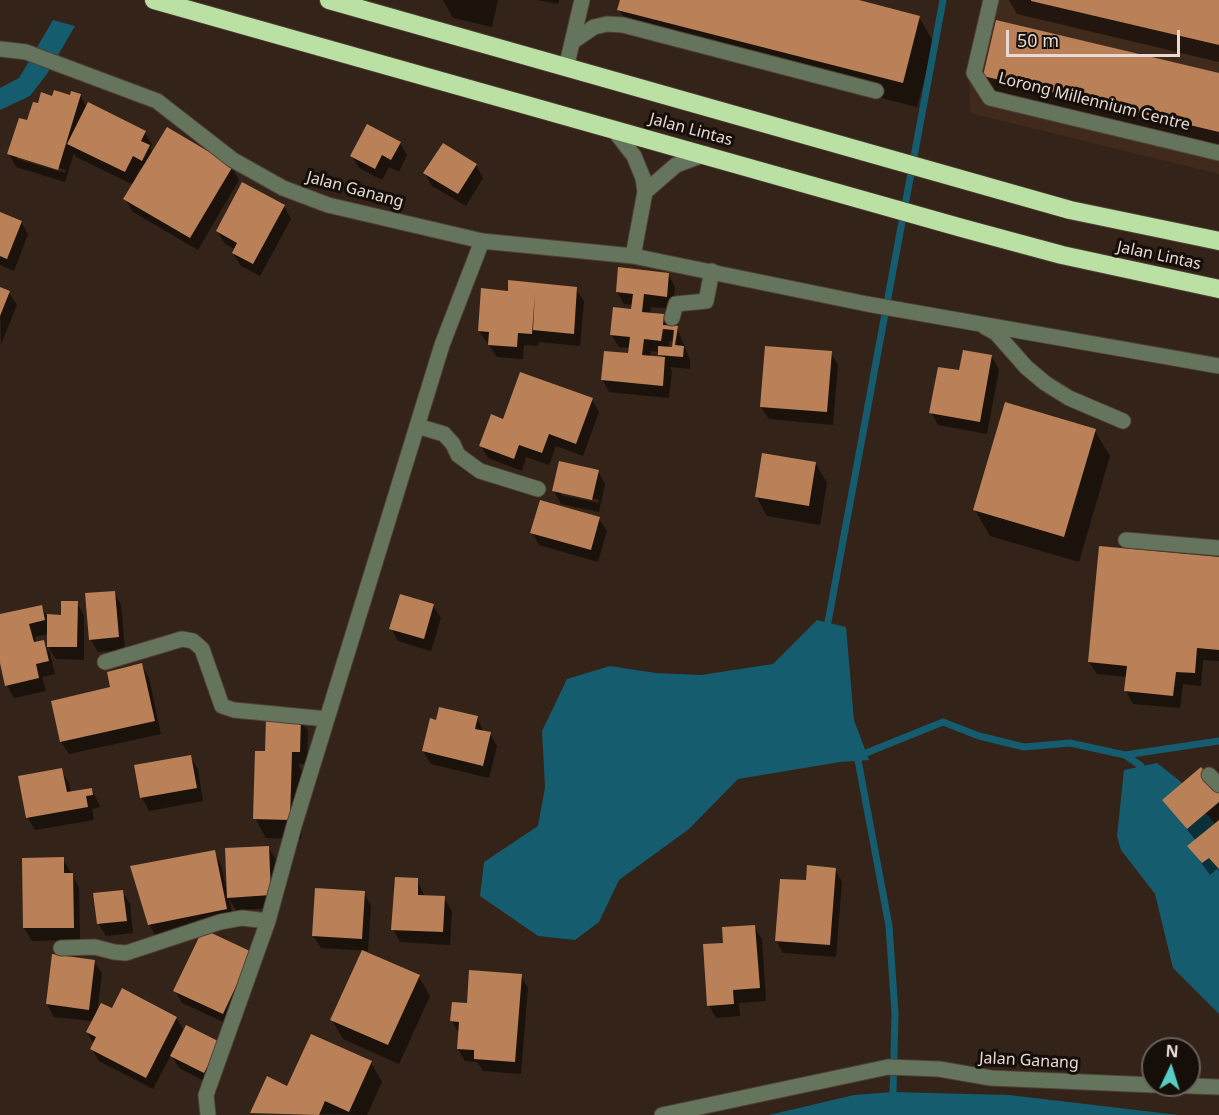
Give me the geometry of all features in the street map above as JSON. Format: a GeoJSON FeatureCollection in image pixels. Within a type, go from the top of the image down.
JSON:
{"type":"FeatureCollection","features":[{"type":"Feature","properties":{"kind":"highway","name":"Jalan Lintas"},"geometry":{"type":"LineString","coordinates":[[154,0],[962,228],[1062,255],[1219,289]]}},
{"type":"Feature","properties":{"kind":"highway","name":"Jalan Lintas"},"geometry":{"type":"LineString","coordinates":[[329,0],[1071,210],[1219,241]]}},
{"type":"Feature","properties":{"kind":"street"},"geometry":{"type":"LineString","coordinates":[[566,68],[575,40],[582,0]]}},
{"type":"Feature","properties":{"kind":"street","name":"Lorong Millennium Centre"},"geometry":{"type":"LineString","coordinates":[[991,0],[974,73],[990,98],[1219,153]]}},
{"type":"Feature","properties":{"kind":"street"},"geometry":{"type":"LineString","coordinates":[[575,40],[594,27],[623,25],[876,91]]}},
{"type":"Feature","properties":{"kind":"street","name":"Jalan Ganang"},"geometry":{"type":"LineString","coordinates":[[0,49],[26,52],[157,101],[233,160],[283,188],[328,205],[482,241],[633,256],[867,303],[1219,366]]}},
{"type":"Feature","properties":{"kind":"street"},"geometry":{"type":"LineString","coordinates":[[613,129],[639,165],[645,192],[633,256]]}},
{"type":"Feature","properties":{"kind":"street"},"geometry":{"type":"LineString","coordinates":[[645,192],[676,165],[706,154]]}},
{"type":"Feature","properties":{"kind":"street"},"geometry":{"type":"LineString","coordinates":[[207,1115],[206,1095],[268,921],[327,719],[442,345],[482,241]]}},
{"type":"Feature","properties":{"kind":"street"},"geometry":{"type":"LineString","coordinates":[[672,318],[676,304],[705,302],[712,272]]}},
{"type":"Feature","properties":{"kind":"street"},"geometry":{"type":"LineString","coordinates":[[979,324],[996,333],[1026,367],[1068,399],[1123,421]]}},
{"type":"Feature","properties":{"kind":"street"},"geometry":{"type":"LineString","coordinates":[[417,426],[444,434],[453,444],[458,455],[480,471],[538,489]]}},
{"type":"Feature","properties":{"kind":"street"},"geometry":{"type":"LineString","coordinates":[[1126,540],[1219,548]]}},
{"type":"Feature","properties":{"kind":"street"},"geometry":{"type":"LineString","coordinates":[[105,662],[182,639],[193,642],[202,649],[222,706],[234,710],[327,719]]}},
{"type":"Feature","properties":{"kind":"street"},"geometry":{"type":"LineString","coordinates":[[61,948],[95,947],[126,953],[220,922],[242,918],[268,921]]}},
{"type":"Feature","properties":{"kind":"street","name":"Jalan Ganang"},"geometry":{"type":"LineString","coordinates":[[662,1115],[888,1067],[905,1066],[991,1078],[1141,1084]]}},
{"type":"Feature","properties":{"kind":"street"},"geometry":{"type":"LineString","coordinates":[[1201,1086],[1219,1087]]}},
{"type":"Feature","properties":{"kind":"shaded area"},"geometry":{"type":"Polygon","coordinates":[[[986,0],[1219,0],[1219,174],[970,113],[969,67],[986,0]]]}},
{"type":"Feature","properties":{"kind":"water"},"geometry":{"type":"Polygon","coordinates":[[[53,20],[75,26],[47,74],[30,96],[0,110],[0,88],[19,78],[53,20]]]}},
{"type":"Feature","properties":{"kind":"water"},"geometry":{"type":"Polygon","coordinates":[[[817,620],[846,627],[854,720],[869,760],[840,762],[738,779],[689,829],[619,880],[599,922],[575,940],[538,936],[480,896],[484,862],[538,826],[545,787],[542,731],[567,679],[610,666],[656,673],[701,675],[773,664],[817,620]]]}},
{"type":"Feature","properties":{"kind":"water"},"geometry":{"type":"Polygon","coordinates":[[[1157,763],[1180,781],[1219,829],[1219,1014],[1173,968],[1155,894],[1121,850],[1117,836],[1124,770],[1157,763]]]}},
{"type":"Feature","properties":{"kind":"water"},"geometry":{"type":"Polygon","coordinates":[[[893,1092],[1009,1095],[1179,1115],[769,1115],[854,1095],[893,1092]]]}},
{"type":"Feature","properties":{"kind":"building"},"geometry":{"type":"Polygon","coordinates":[[[620,0],[859,0],[920,16],[903,83],[617,10],[620,0]]]}},
{"type":"Feature","properties":{"kind":"building"},"geometry":{"type":"Polygon","coordinates":[[[1219,0],[1219,45],[1031,1],[1219,0]]]}},
{"type":"Feature","properties":{"kind":"building"},"geometry":{"type":"Polygon","coordinates":[[[996,20],[1219,73],[1219,132],[983,76],[996,20]]]}},
{"type":"Feature","properties":{"kind":"building"},"geometry":{"type":"Polygon","coordinates":[[[54,90],[70,95],[71,91],[81,94],[58,170],[7,154],[19,118],[27,120],[33,102],[38,103],[41,92],[52,96],[54,90]]]}},
{"type":"Feature","properties":{"kind":"building"},"geometry":{"type":"Polygon","coordinates":[[[88,102],[146,131],[141,141],[150,145],[142,161],[133,156],[125,172],[67,144],[88,102]]]}},
{"type":"Feature","properties":{"kind":"building"},"geometry":{"type":"Polygon","coordinates":[[[367,124],[401,142],[391,160],[382,155],[375,169],[350,156],[367,124]]]}},
{"type":"Feature","properties":{"kind":"building"},"geometry":{"type":"Polygon","coordinates":[[[167,127],[233,166],[190,238],[123,199],[167,127]]]}},
{"type":"Feature","properties":{"kind":"building"},"geometry":{"type":"Polygon","coordinates":[[[443,143],[477,164],[458,194],[423,173],[443,143]]]}},
{"type":"Feature","properties":{"kind":"building"},"geometry":{"type":"Polygon","coordinates":[[[242,182],[285,205],[253,264],[232,253],[237,243],[216,231],[242,182]]]}},
{"type":"Feature","properties":{"kind":"building"},"geometry":{"type":"Polygon","coordinates":[[[0,212],[22,221],[7,259],[0,256],[0,212]]]}},
{"type":"Feature","properties":{"kind":"building"},"geometry":{"type":"Polygon","coordinates":[[[618,267],[669,273],[667,297],[644,294],[642,312],[664,314],[663,325],[678,326],[675,345],[684,346],[683,357],[658,355],[658,346],[672,347],[674,330],[663,329],[661,341],[644,339],[642,355],[665,357],[663,386],[601,380],[604,351],[628,353],[630,337],[610,335],[613,307],[631,309],[633,294],[616,292],[618,267]]]}},
{"type":"Feature","properties":{"kind":"building"},"geometry":{"type":"Polygon","coordinates":[[[508,280],[577,287],[574,334],[533,330],[535,293],[532,334],[518,333],[517,347],[488,345],[489,332],[478,331],[481,288],[508,291],[508,280]]]}},
{"type":"Feature","properties":{"kind":"building"},"geometry":{"type":"Polygon","coordinates":[[[0,287],[10,291],[0,316],[0,287]]]}},
{"type":"Feature","properties":{"kind":"building"},"geometry":{"type":"Polygon","coordinates":[[[765,346],[832,351],[827,412],[760,407],[765,346]]]}},
{"type":"Feature","properties":{"kind":"building"},"geometry":{"type":"Polygon","coordinates":[[[963,350],[992,355],[980,422],[929,413],[938,367],[959,370],[963,350]]]}},
{"type":"Feature","properties":{"kind":"building"},"geometry":{"type":"Polygon","coordinates":[[[520,372],[593,398],[576,444],[549,434],[542,453],[519,445],[514,459],[479,446],[491,414],[503,419],[520,372]]]}},
{"type":"Feature","properties":{"kind":"building"},"geometry":{"type":"Polygon","coordinates":[[[1005,402],[1096,429],[1064,537],[973,510],[1005,402]]]}},
{"type":"Feature","properties":{"kind":"building"},"geometry":{"type":"Polygon","coordinates":[[[762,453],[816,462],[809,506],[755,497],[762,453]]]}},
{"type":"Feature","properties":{"kind":"building"},"geometry":{"type":"Polygon","coordinates":[[[559,461],[599,470],[592,500],[552,491],[559,461]]]}},
{"type":"Feature","properties":{"kind":"building"},"geometry":{"type":"Polygon","coordinates":[[[540,500],[600,517],[591,550],[530,533],[540,500]]]}},
{"type":"Feature","properties":{"kind":"building"},"geometry":{"type":"Polygon","coordinates":[[[1099,546],[1219,557],[1219,650],[1197,648],[1195,673],[1176,672],[1173,696],[1124,691],[1127,666],[1088,662],[1099,546]]]}},
{"type":"Feature","properties":{"kind":"building"},"geometry":{"type":"Polygon","coordinates":[[[115,591],[119,637],[89,640],[85,593],[115,591]]]}},
{"type":"Feature","properties":{"kind":"building"},"geometry":{"type":"Polygon","coordinates":[[[400,594],[434,604],[424,639],[389,629],[400,594]]]}},
{"type":"Feature","properties":{"kind":"building"},"geometry":{"type":"Polygon","coordinates":[[[61,601],[78,601],[77,647],[47,647],[47,614],[61,615],[61,601]]]}},
{"type":"Feature","properties":{"kind":"building"},"geometry":{"type":"Polygon","coordinates":[[[42,605],[45,620],[29,624],[34,642],[44,640],[49,661],[36,664],[39,678],[5,686],[0,663],[0,614],[42,605]]]}},
{"type":"Feature","properties":{"kind":"building"},"geometry":{"type":"Polygon","coordinates":[[[142,663],[155,721],[60,742],[51,701],[110,687],[107,672],[142,663]]]}},
{"type":"Feature","properties":{"kind":"building"},"geometry":{"type":"Polygon","coordinates":[[[439,707],[478,716],[475,729],[491,732],[483,766],[422,751],[430,718],[436,720],[439,707]]]}},
{"type":"Feature","properties":{"kind":"building"},"geometry":{"type":"Polygon","coordinates":[[[266,716],[301,717],[300,752],[292,752],[290,820],[253,819],[255,751],[265,751],[266,716]]]}},
{"type":"Feature","properties":{"kind":"building"},"geometry":{"type":"Polygon","coordinates":[[[191,755],[197,788],[140,798],[134,765],[191,755]]]}},
{"type":"Feature","properties":{"kind":"building"},"geometry":{"type":"Polygon","coordinates":[[[1201,767],[1219,789],[1219,802],[1187,829],[1162,800],[1201,767]]]}},
{"type":"Feature","properties":{"kind":"building"},"geometry":{"type":"Polygon","coordinates":[[[62,768],[67,792],[92,788],[93,795],[86,796],[88,807],[26,818],[18,776],[62,768]]]}},
{"type":"Feature","properties":{"kind":"building"},"geometry":{"type":"Polygon","coordinates":[[[1219,820],[1219,869],[1209,858],[1202,863],[1187,846],[1219,820]]]}},
{"type":"Feature","properties":{"kind":"building"},"geometry":{"type":"Polygon","coordinates":[[[269,846],[271,895],[227,898],[225,848],[269,846]]]}},
{"type":"Feature","properties":{"kind":"building"},"geometry":{"type":"Polygon","coordinates":[[[215,850],[227,909],[148,925],[130,866],[215,850]]]}},
{"type":"Feature","properties":{"kind":"building"},"geometry":{"type":"Polygon","coordinates":[[[64,857],[64,873],[73,873],[74,928],[23,928],[22,858],[64,857]]]}},
{"type":"Feature","properties":{"kind":"building"},"geometry":{"type":"Polygon","coordinates":[[[807,865],[836,868],[830,945],[775,941],[780,879],[806,880],[807,865]]]}},
{"type":"Feature","properties":{"kind":"building"},"geometry":{"type":"Polygon","coordinates":[[[395,877],[418,878],[418,895],[445,896],[443,932],[391,930],[395,877]]]}},
{"type":"Feature","properties":{"kind":"building"},"geometry":{"type":"Polygon","coordinates":[[[315,888],[365,891],[362,939],[312,936],[315,888]]]}},
{"type":"Feature","properties":{"kind":"building"},"geometry":{"type":"Polygon","coordinates":[[[123,890],[127,921],[97,924],[93,893],[123,890]]]}},
{"type":"Feature","properties":{"kind":"building"},"geometry":{"type":"Polygon","coordinates":[[[755,925],[760,988],[733,990],[734,1004],[707,1006],[703,944],[723,943],[722,927],[755,925]]]}},
{"type":"Feature","properties":{"kind":"building"},"geometry":{"type":"Polygon","coordinates":[[[203,929],[252,952],[223,1014],[173,991],[203,929]]]}},
{"type":"Feature","properties":{"kind":"building"},"geometry":{"type":"Polygon","coordinates":[[[362,950],[420,975],[388,1045],[330,1020],[362,950]]]}},
{"type":"Feature","properties":{"kind":"building"},"geometry":{"type":"Polygon","coordinates":[[[52,954],[95,960],[89,1010],[46,1004],[52,954]]]}},
{"type":"Feature","properties":{"kind":"building"},"geometry":{"type":"Polygon","coordinates":[[[469,970],[522,974],[515,1062],[474,1059],[474,1050],[457,1049],[459,1022],[450,1021],[452,1002],[467,1003],[469,970]]]}},
{"type":"Feature","properties":{"kind":"building"},"geometry":{"type":"Polygon","coordinates":[[[122,988],[177,1017],[146,1078],[90,1049],[96,1037],[86,1032],[101,1003],[112,1008],[122,988]]]}},
{"type":"Feature","properties":{"kind":"building"},"geometry":{"type":"Polygon","coordinates":[[[186,1025],[220,1042],[204,1073],[170,1056],[186,1025]]]}},
{"type":"Feature","properties":{"kind":"building"},"geometry":{"type":"Polygon","coordinates":[[[311,1034],[372,1061],[349,1112],[325,1101],[319,1115],[250,1113],[267,1076],[287,1086],[311,1034]]]}},
{"type":"Feature","properties":{"kind":"waterway"},"geometry":{"type":"LineString","coordinates":[[828,622],[943,0]]}},
{"type":"Feature","properties":{"kind":"waterway"},"geometry":{"type":"LineString","coordinates":[[866,753],[943,722],[979,736],[1024,747],[1070,743],[1125,755],[1141,766]]}},
{"type":"Feature","properties":{"kind":"waterway"},"geometry":{"type":"LineString","coordinates":[[1125,755],[1219,741]]}},
{"type":"Feature","properties":{"kind":"waterway"},"geometry":{"type":"LineString","coordinates":[[858,760],[889,926],[895,1013],[893,1092]]}}]}
